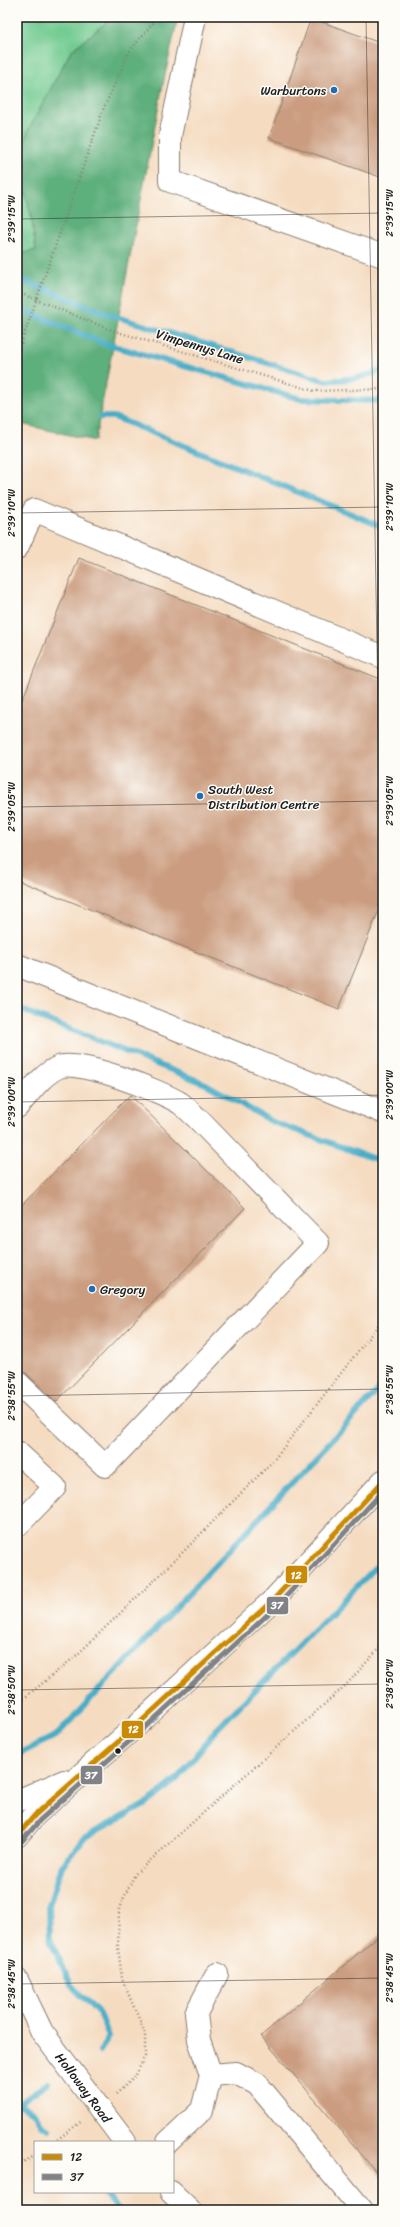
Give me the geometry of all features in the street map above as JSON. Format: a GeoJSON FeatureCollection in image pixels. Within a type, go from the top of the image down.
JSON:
{"type":"FeatureCollection","features":[{"type":"Feature","properties":{"kind":"street"},"geometry":{"type":"LineString","coordinates":[[195,17],[170,136],[170,181],[383,256]]}},
{"type":"Feature","properties":{"kind":"street"},"geometry":{"type":"LineString","coordinates":[[17,548],[34,510],[383,656]]}},
{"type":"Feature","properties":{"kind":"street"},"geometry":{"type":"LineString","coordinates":[[17,965],[383,1112]]}},
{"type":"Feature","properties":{"kind":"street"},"geometry":{"type":"LineString","coordinates":[[17,1107],[42,1079],[59,1067],[73,1066],[116,1076],[161,1094],[180,1103],[196,1117],[318,1243],[105,1466],[17,1382]]}},
{"type":"Feature","properties":{"kind":"street"},"geometry":{"type":"LineString","coordinates":[[17,1452],[55,1487],[17,1526]]}},
{"type":"Feature","properties":{"kind":"street"},"geometry":{"type":"LineString","coordinates":[[17,1836],[35,1815],[78,1775],[135,1727],[274,1599],[383,1481]]}},
{"type":"Feature","properties":{"kind":"street"},"geometry":{"type":"LineString","coordinates":[[17,1801],[78,1775]]}},
{"type":"Feature","properties":{"kind":"street"},"geometry":{"type":"LineString","coordinates":[[169,2141],[202,2110],[211,2075],[199,2040],[196,2013],[217,1974]]}},
{"type":"Feature","properties":{"kind":"street","name":"Holloway Road"},"geometry":{"type":"LineString","coordinates":[[17,1980],[42,2032],[124,2141]]}},
{"type":"Feature","properties":{"kind":"street","name":"Holloway Road"},"geometry":{"type":"LineString","coordinates":[[17,2015],[42,2032]]}},
{"type":"Feature","properties":{"kind":"street"},"geometry":{"type":"LineString","coordinates":[[211,2075],[236,2073],[257,2084],[362,2210]]}},
{"type":"Feature","properties":{"kind":"street"},"geometry":{"type":"LineString","coordinates":[[172,2193],[190,2210]]}},
{"type":"Feature","properties":{"kind":"path"},"geometry":{"type":"LineString","coordinates":[[17,355],[36,300],[45,280],[103,110],[129,52],[158,17]]}},
{"type":"Feature","properties":{"kind":"path","name":"Vimpennys Lane"},"geometry":{"type":"LineString","coordinates":[[17,292],[110,330],[314,391],[383,389]]}},
{"type":"Feature","properties":{"kind":"path"},"geometry":{"type":"LineString","coordinates":[[17,1704],[77,1655],[172,1563],[273,1461],[383,1320]]}},
{"type":"Feature","properties":{"kind":"path"},"geometry":{"type":"LineString","coordinates":[[55,2141],[99,2108],[134,2077],[145,2056],[145,2033],[136,2008],[122,1979],[118,1947],[119,1908],[135,1874],[347,1684],[383,1644]]}},
{"type":"Feature","properties":{"kind":"path"},"geometry":{"type":"LineString","coordinates":[[17,2165],[34,2156]]}},
{"type":"Feature","properties":{"kind":"green space"},"geometry":{"type":"Polygon","coordinates":[[[24,17],[113,17],[71,51],[28,131],[31,215],[36,251],[17,255],[17,32],[24,17]]]}},
{"type":"Feature","properties":{"kind":"green space"},"geometry":{"type":"Polygon","coordinates":[[[113,17],[178,17],[162,89],[95,441],[17,423],[17,255],[36,250],[31,215],[19,164],[28,131],[71,51],[113,17]]]}},
{"type":"Feature","properties":{"kind":"building","name":"Warburtons"},"geometry":{"type":"Polygon","coordinates":[[[311,18],[383,44],[383,178],[269,138],[311,18]]]}},
{"type":"Feature","properties":{"kind":"building","name":"South West Distribution Centre"},"geometry":{"type":"Polygon","coordinates":[[[79,558],[383,680],[383,900],[339,1009],[17,880],[17,713],[79,558]]]}},
{"type":"Feature","properties":{"kind":"building","name":"Gregory"},"geometry":{"type":"Polygon","coordinates":[[[130,1095],[245,1208],[56,1402],[26,1373],[17,1368],[17,1210],[130,1095]]]}},
{"type":"Feature","properties":{"kind":"building"},"geometry":{"type":"Polygon","coordinates":[[[383,1932],[383,2180],[261,2036],[383,1932]]]}},
{"type":"Feature","properties":{"kind":"waterway"},"geometry":{"type":"LineString","coordinates":[[17,278],[107,314],[326,381],[357,378],[383,370]]}},
{"type":"Feature","properties":{"kind":"waterway"},"geometry":{"type":"LineString","coordinates":[[17,308],[106,344],[301,399],[383,401]]}},
{"type":"Feature","properties":{"kind":"waterway"},"geometry":{"type":"LineString","coordinates":[[101,417],[114,417],[383,527]]}},
{"type":"Feature","properties":{"kind":"waterway"},"geometry":{"type":"LineString","coordinates":[[17,1008],[206,1084],[273,1122],[383,1162]]}},
{"type":"Feature","properties":{"kind":"waterway"},"geometry":{"type":"LineString","coordinates":[[17,1755],[57,1735],[383,1385]]}},
{"type":"Feature","properties":{"kind":"waterway"},"geometry":{"type":"LineString","coordinates":[[100,2051],[109,2037],[101,2016],[71,1985],[50,1939],[49,1905],[62,1866],[84,1838],[148,1803],[177,1779],[215,1731],[383,1560]]}},
{"type":"Feature","properties":{"kind":"waterway"},"geometry":{"type":"LineString","coordinates":[[17,2104],[48,2083]]}},
{"type":"Feature","properties":{"kind":"waterway"},"geometry":{"type":"LineString","coordinates":[[17,2104],[35,2112],[42,2126],[49,2130]]}},
{"type":"Feature","properties":{"kind":"waterway"},"geometry":{"type":"LineString","coordinates":[[104,2193],[119,2210]]}},
{"type":"Feature","properties":{"kind":"transit line","name":"12"},"geometry":{"type":"LineString","coordinates":[[17,1836],[35,1815],[135,1727],[274,1599],[383,1481]]}},
{"type":"Feature","properties":{"kind":"transit line","name":"37"},"geometry":{"type":"LineString","coordinates":[[22,1841],[40,1820],[140,1732],[279,1604],[383,1491]]}},
{"type":"Feature","properties":{"kind":"place","name":"Warburtons"},"geometry":{"type":"Point","coordinates":[334,90]}},
{"type":"Feature","properties":{"kind":"place","name":"South West Distribution Centre"},"geometry":{"type":"Point","coordinates":[200,796]}},
{"type":"Feature","properties":{"kind":"place","name":"Gregory"},"geometry":{"type":"Point","coordinates":[92,1289]}}]}
